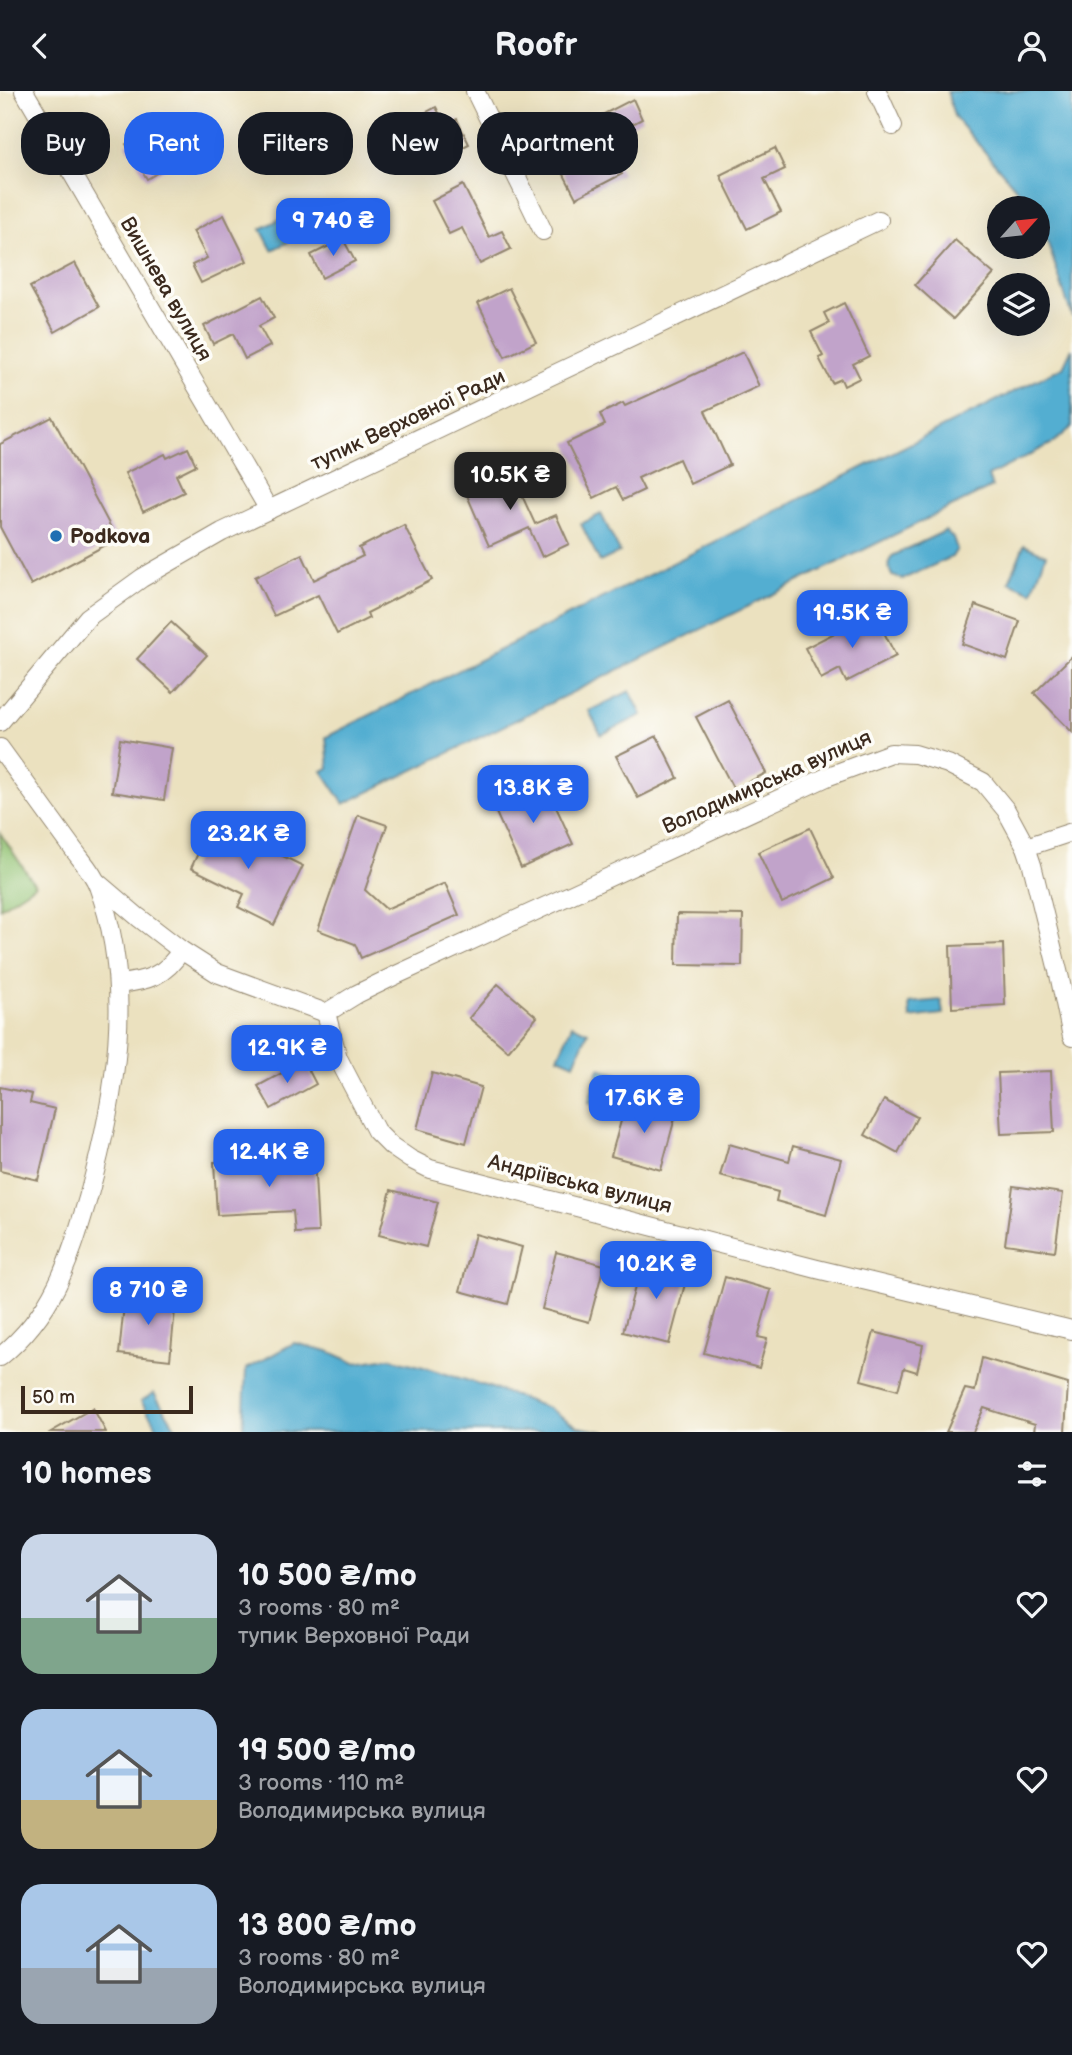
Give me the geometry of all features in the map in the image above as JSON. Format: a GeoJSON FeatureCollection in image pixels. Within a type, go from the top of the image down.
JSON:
{"type":"FeatureCollection","features":[{"type":"Feature","properties":{"kind":"street","name":"Вишнева вулиця"},"geometry":{"type":"LineString","coordinates":[[24,91],[269,510]]}},
{"type":"Feature","properties":{"kind":"street"},"geometry":{"type":"LineString","coordinates":[[475,91],[543,231]]}},
{"type":"Feature","properties":{"kind":"street"},"geometry":{"type":"LineString","coordinates":[[877,91],[894,126]]}},
{"type":"Feature","properties":{"kind":"street","name":"тупик Верховної Ради"},"geometry":{"type":"LineString","coordinates":[[0,722],[88,617],[142,578],[222,532],[879,220]]}},
{"type":"Feature","properties":{"kind":"street"},"geometry":{"type":"LineString","coordinates":[[0,748],[97,882],[138,917],[181,950],[228,978],[326,1013]]}},
{"type":"Feature","properties":{"kind":"street","name":"Володимирська вулиця"},"geometry":{"type":"LineString","coordinates":[[326,1013],[357,994],[418,964],[829,776],[891,753],[931,758],[948,764],[983,782],[1006,810],[1026,846],[1072,1037]]}},
{"type":"Feature","properties":{"kind":"street"},"geometry":{"type":"LineString","coordinates":[[1026,846],[1072,832]]}},
{"type":"Feature","properties":{"kind":"street"},"geometry":{"type":"LineString","coordinates":[[0,1357],[35,1322],[65,1271],[76,1243],[108,1118],[115,1067],[118,984],[111,925],[97,882]]}},
{"type":"Feature","properties":{"kind":"street"},"geometry":{"type":"LineString","coordinates":[[118,984],[140,981],[160,974],[174,963],[181,950]]}},
{"type":"Feature","properties":{"kind":"street","name":"Андріївська вулиця"},"geometry":{"type":"LineString","coordinates":[[326,1013],[338,1058],[376,1131],[400,1153],[430,1169],[817,1269],[1072,1330]]}},
{"type":"Feature","properties":{"kind":"green space"},"geometry":{"type":"Polygon","coordinates":[[[0,833],[35,885],[0,908],[0,833]]]}},
{"type":"Feature","properties":{"kind":"water"},"geometry":{"type":"Polygon","coordinates":[[[947,91],[1072,91],[1072,317],[1050,250],[1050,196],[1023,196],[954,116],[947,91]]]}},
{"type":"Feature","properties":{"kind":"water"},"geometry":{"type":"Polygon","coordinates":[[[303,207],[314,229],[272,250],[261,229],[303,207]]]}},
{"type":"Feature","properties":{"kind":"water"},"geometry":{"type":"Polygon","coordinates":[[[1072,348],[1072,427],[1053,443],[988,476],[992,487],[344,804],[322,771],[329,768],[326,737],[1063,367],[1072,348]]]}},
{"type":"Feature","properties":{"kind":"water"},"geometry":{"type":"Polygon","coordinates":[[[601,514],[620,552],[600,562],[581,524],[601,514]]]}},
{"type":"Feature","properties":{"kind":"water"},"geometry":{"type":"Polygon","coordinates":[[[945,531],[953,538],[957,549],[952,557],[903,579],[892,576],[888,564],[892,556],[945,531]]]}},
{"type":"Feature","properties":{"kind":"water"},"geometry":{"type":"Polygon","coordinates":[[[1024,545],[1046,555],[1032,592],[1009,582],[1024,545]]]}},
{"type":"Feature","properties":{"kind":"water"},"geometry":{"type":"Polygon","coordinates":[[[630,691],[642,715],[601,735],[589,711],[630,691]]]}},
{"type":"Feature","properties":{"kind":"water"},"geometry":{"type":"Polygon","coordinates":[[[941,1000],[943,1014],[910,1018],[909,1003],[941,1000]]]}},
{"type":"Feature","properties":{"kind":"water"},"geometry":{"type":"Polygon","coordinates":[[[572,1025],[588,1032],[574,1064],[558,1057],[572,1025]]]}},
{"type":"Feature","properties":{"kind":"water"},"geometry":{"type":"Polygon","coordinates":[[[599,1068],[618,1074],[608,1108],[589,1102],[599,1068]]]}},
{"type":"Feature","properties":{"kind":"water"},"geometry":{"type":"Polygon","coordinates":[[[294,1343],[328,1351],[355,1363],[389,1358],[420,1366],[548,1408],[578,1427],[606,1432],[243,1432],[246,1369],[294,1343]]]}},
{"type":"Feature","properties":{"kind":"water"},"geometry":{"type":"Polygon","coordinates":[[[154,1393],[177,1430],[174,1432],[160,1432],[141,1401],[154,1393]]]}},
{"type":"Feature","properties":{"kind":"building"},"geometry":{"type":"Polygon","coordinates":[[[633,99],[642,119],[638,121],[638,112],[608,112],[633,99]]]}},
{"type":"Feature","properties":{"kind":"building"},"geometry":{"type":"Polygon","coordinates":[[[463,132],[469,144],[463,147],[463,132]]]}},
{"type":"Feature","properties":{"kind":"building"},"geometry":{"type":"Polygon","coordinates":[[[775,148],[785,169],[764,179],[781,212],[747,229],[720,175],[775,148]]]}},
{"type":"Feature","properties":{"kind":"building"},"geometry":{"type":"Polygon","coordinates":[[[564,175],[620,175],[576,198],[564,175]]]}},
{"type":"Feature","properties":{"kind":"building"},"geometry":{"type":"Polygon","coordinates":[[[463,185],[489,237],[502,231],[511,249],[480,264],[462,228],[449,234],[432,201],[463,185]]]}},
{"type":"Feature","properties":{"kind":"building"},"geometry":{"type":"Polygon","coordinates":[[[224,215],[247,261],[201,283],[192,265],[207,258],[193,231],[224,215]]]}},
{"type":"Feature","properties":{"kind":"building"},"geometry":{"type":"Polygon","coordinates":[[[343,239],[355,261],[322,278],[311,255],[343,239]]]}},
{"type":"Feature","properties":{"kind":"building"},"geometry":{"type":"Polygon","coordinates":[[[955,240],[993,273],[987,273],[987,282],[953,319],[915,285],[955,240]]]}},
{"type":"Feature","properties":{"kind":"building"},"geometry":{"type":"Polygon","coordinates":[[[75,263],[99,307],[55,332],[30,287],[75,263]]]}},
{"type":"Feature","properties":{"kind":"building"},"geometry":{"type":"Polygon","coordinates":[[[509,288],[536,342],[505,357],[478,303],[509,288]]]}},
{"type":"Feature","properties":{"kind":"building"},"geometry":{"type":"Polygon","coordinates":[[[262,296],[274,318],[259,326],[270,346],[245,359],[233,334],[213,344],[204,326],[262,296]]]}},
{"type":"Feature","properties":{"kind":"building"},"geometry":{"type":"Polygon","coordinates":[[[844,303],[869,356],[853,364],[860,378],[844,386],[841,379],[832,383],[819,358],[823,356],[811,332],[829,323],[824,313],[844,303]]]}},
{"type":"Feature","properties":{"kind":"building"},"geometry":{"type":"Polygon","coordinates":[[[743,352],[759,386],[705,411],[730,465],[690,484],[679,459],[638,478],[644,490],[623,500],[616,487],[594,498],[567,443],[605,425],[600,414],[623,403],[625,406],[743,352]]]}},
{"type":"Feature","properties":{"kind":"building"},"geometry":{"type":"Polygon","coordinates":[[[52,417],[117,539],[31,585],[0,527],[0,444],[52,417]]]}},
{"type":"Feature","properties":{"kind":"building"},"geometry":{"type":"Polygon","coordinates":[[[188,448],[196,465],[176,475],[184,492],[143,512],[125,473],[165,454],[167,458],[188,448]]]}},
{"type":"Feature","properties":{"kind":"building"},"geometry":{"type":"Polygon","coordinates":[[[508,465],[535,524],[556,515],[569,544],[542,557],[529,528],[489,546],[463,486],[508,465]]]}},
{"type":"Feature","properties":{"kind":"building"},"geometry":{"type":"Polygon","coordinates":[[[404,525],[432,580],[367,613],[369,618],[337,634],[318,595],[274,616],[255,577],[302,554],[314,580],[363,556],[359,548],[404,525]]]}},
{"type":"Feature","properties":{"kind":"building"},"geometry":{"type":"Polygon","coordinates":[[[975,605],[1020,621],[1007,660],[962,644],[975,605]]]}},
{"type":"Feature","properties":{"kind":"building"},"geometry":{"type":"Polygon","coordinates":[[[874,613],[896,656],[846,682],[840,669],[821,679],[805,648],[874,613]]]}},
{"type":"Feature","properties":{"kind":"building"},"geometry":{"type":"Polygon","coordinates":[[[171,622],[207,655],[173,692],[137,659],[171,622]]]}},
{"type":"Feature","properties":{"kind":"building"},"geometry":{"type":"Polygon","coordinates":[[[1072,656],[1072,732],[1034,693],[1072,656]]]}},
{"type":"Feature","properties":{"kind":"building"},"geometry":{"type":"Polygon","coordinates":[[[728,700],[766,773],[734,790],[696,717],[728,700]]]}},
{"type":"Feature","properties":{"kind":"building"},"geometry":{"type":"Polygon","coordinates":[[[657,736],[678,778],[638,798],[616,756],[657,736]]]}},
{"type":"Feature","properties":{"kind":"building"},"geometry":{"type":"Polygon","coordinates":[[[120,739],[172,748],[164,800],[112,792],[120,739]]]}},
{"type":"Feature","properties":{"kind":"building"},"geometry":{"type":"Polygon","coordinates":[[[545,783],[573,844],[521,868],[493,806],[545,783]]]}},
{"type":"Feature","properties":{"kind":"building"},"geometry":{"type":"Polygon","coordinates":[[[358,815],[387,825],[365,890],[386,909],[445,883],[459,915],[361,958],[355,944],[318,930],[358,815]]]}},
{"type":"Feature","properties":{"kind":"building"},"geometry":{"type":"Polygon","coordinates":[[[213,822],[303,866],[274,925],[238,907],[244,894],[191,868],[213,822]]]}},
{"type":"Feature","properties":{"kind":"building"},"geometry":{"type":"Polygon","coordinates":[[[810,828],[834,878],[782,903],[758,852],[810,828]]]}},
{"type":"Feature","properties":{"kind":"building"},"geometry":{"type":"Polygon","coordinates":[[[677,914],[743,915],[742,966],[676,965],[677,914]]]}},
{"type":"Feature","properties":{"kind":"building"},"geometry":{"type":"Polygon","coordinates":[[[1003,944],[1005,1005],[952,1008],[950,946],[1003,944]]]}},
{"type":"Feature","properties":{"kind":"building"},"geometry":{"type":"Polygon","coordinates":[[[498,984],[537,1017],[508,1051],[469,1018],[498,984]]]}},
{"type":"Feature","properties":{"kind":"building"},"geometry":{"type":"Polygon","coordinates":[[[304,1061],[316,1084],[271,1109],[258,1086],[304,1061]]]}},
{"type":"Feature","properties":{"kind":"building"},"geometry":{"type":"Polygon","coordinates":[[[1051,1071],[1054,1132],[1001,1134],[998,1073],[1051,1071]]]}},
{"type":"Feature","properties":{"kind":"building"},"geometry":{"type":"Polygon","coordinates":[[[432,1073],[481,1087],[466,1143],[417,1129],[432,1073]]]}},
{"type":"Feature","properties":{"kind":"building"},"geometry":{"type":"Polygon","coordinates":[[[0,1087],[32,1094],[30,1103],[55,1109],[38,1180],[0,1171],[0,1087]]]}},
{"type":"Feature","properties":{"kind":"building"},"geometry":{"type":"Polygon","coordinates":[[[627,1100],[676,1114],[661,1170],[611,1156],[627,1100]]]}},
{"type":"Feature","properties":{"kind":"building"},"geometry":{"type":"Polygon","coordinates":[[[884,1100],[917,1117],[898,1153],[865,1135],[884,1100]]]}},
{"type":"Feature","properties":{"kind":"building"},"geometry":{"type":"Polygon","coordinates":[[[729,1144],[789,1161],[793,1146],[841,1159],[826,1215],[776,1201],[778,1192],[720,1176],[729,1144]]]}},
{"type":"Feature","properties":{"kind":"building"},"geometry":{"type":"Polygon","coordinates":[[[314,1157],[318,1232],[295,1233],[293,1211],[217,1215],[214,1162],[314,1157]]]}},
{"type":"Feature","properties":{"kind":"building"},"geometry":{"type":"Polygon","coordinates":[[[1013,1186],[1063,1193],[1055,1251],[1005,1244],[1013,1186]]]}},
{"type":"Feature","properties":{"kind":"building"},"geometry":{"type":"Polygon","coordinates":[[[391,1190],[438,1202],[426,1247],[379,1235],[391,1190]]]}},
{"type":"Feature","properties":{"kind":"building"},"geometry":{"type":"Polygon","coordinates":[[[475,1234],[522,1247],[508,1304],[460,1291],[475,1234]]]}},
{"type":"Feature","properties":{"kind":"building"},"geometry":{"type":"Polygon","coordinates":[[[556,1252],[604,1265],[589,1322],[542,1309],[556,1252]]]}},
{"type":"Feature","properties":{"kind":"building"},"geometry":{"type":"Polygon","coordinates":[[[643,1257],[689,1269],[669,1344],[623,1332],[643,1257]]]}},
{"type":"Feature","properties":{"kind":"building"},"geometry":{"type":"Polygon","coordinates":[[[725,1277],[771,1290],[758,1337],[767,1339],[759,1368],[704,1353],[725,1277]]]}},
{"type":"Feature","properties":{"kind":"building"},"geometry":{"type":"Polygon","coordinates":[[[125,1295],[176,1300],[170,1360],[119,1354],[125,1295]]]}},
{"type":"Feature","properties":{"kind":"building"},"geometry":{"type":"Polygon","coordinates":[[[874,1332],[923,1345],[917,1372],[904,1368],[898,1390],[861,1380],[874,1332]]]}},
{"type":"Feature","properties":{"kind":"building"},"geometry":{"type":"Polygon","coordinates":[[[982,1358],[1068,1384],[1065,1432],[1034,1432],[1035,1424],[984,1408],[973,1432],[946,1432],[965,1389],[975,1391],[982,1358]]]}},
{"type":"Feature","properties":{"kind":"building"},"geometry":{"type":"Polygon","coordinates":[[[93,1408],[106,1432],[51,1432],[93,1408]]]}},
{"type":"Feature","properties":{"kind":"place","name":"Podkova"},"geometry":{"type":"Point","coordinates":[56,536]}}]}
